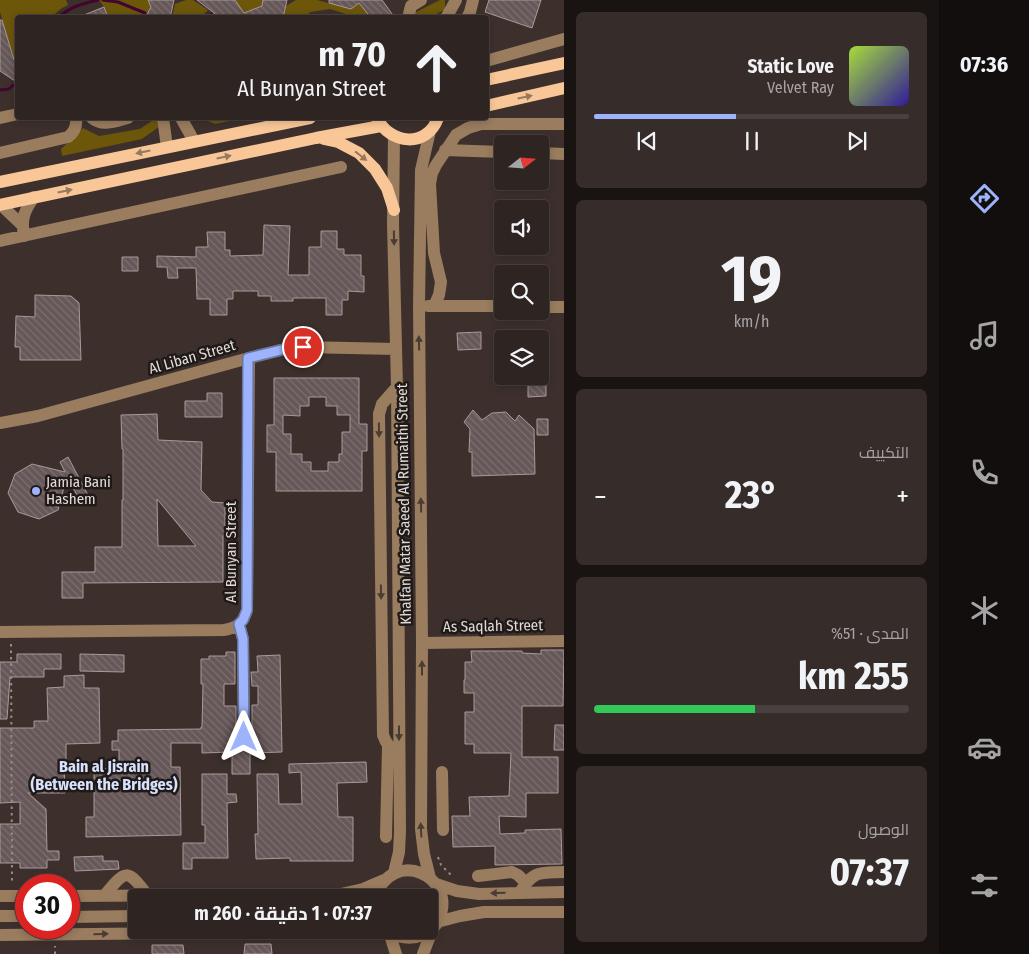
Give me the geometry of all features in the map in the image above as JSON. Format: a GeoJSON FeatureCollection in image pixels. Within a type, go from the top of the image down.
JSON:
{"type":"FeatureCollection","features":[{"type":"Feature","properties":{"kind":"main road"},"geometry":{"type":"LineString","coordinates":[[489,79],[564,63]]}},
{"type":"Feature","properties":{"kind":"main road"},"geometry":{"type":"LineString","coordinates":[[489,105],[564,88]]}},
{"type":"Feature","properties":{"kind":"main road"},"geometry":{"type":"LineString","coordinates":[[0,182],[300,120]]}},
{"type":"Feature","properties":{"kind":"main road"},"geometry":{"type":"LineString","coordinates":[[1,205],[316,138],[379,122],[394,137],[413,139],[422,136],[438,122]]}},
{"type":"Feature","properties":{"kind":"main road"},"geometry":{"type":"LineString","coordinates":[[316,138],[338,142],[359,153],[375,168],[388,188],[394,210]]}},
{"type":"Feature","properties":{"kind":"street"},"geometry":{"type":"LineString","coordinates":[[409,15],[411,6],[421,0]]}},
{"type":"Feature","properties":{"kind":"street"},"geometry":{"type":"LineString","coordinates":[[448,15],[456,0]]}},
{"type":"Feature","properties":{"kind":"street"},"geometry":{"type":"LineString","coordinates":[[468,15],[474,0]]}},
{"type":"Feature","properties":{"kind":"street"},"geometry":{"type":"LineString","coordinates":[[489,60],[564,39]]}},
{"type":"Feature","properties":{"kind":"street"},"geometry":{"type":"LineString","coordinates":[[0,118],[15,115]]}},
{"type":"Feature","properties":{"kind":"street"},"geometry":{"type":"LineString","coordinates":[[95,120],[103,123],[118,120]]}},
{"type":"Feature","properties":{"kind":"street"},"geometry":{"type":"LineString","coordinates":[[163,120],[167,147]]}},
{"type":"Feature","properties":{"kind":"street"},"geometry":{"type":"LineString","coordinates":[[182,120],[194,141]]}},
{"type":"Feature","properties":{"kind":"street","name":"Khalfan Matar Saeed Al Rumaithi Street"},"geometry":{"type":"LineString","coordinates":[[438,122],[421,170],[419,306],[422,841],[433,881],[441,893],[441,913],[438,919]]}},
{"type":"Feature","properties":{"kind":"street"},"geometry":{"type":"LineString","coordinates":[[0,153],[68,137],[72,134],[76,123]]}},
{"type":"Feature","properties":{"kind":"street"},"geometry":{"type":"LineString","coordinates":[[434,306],[439,295],[441,282],[434,253],[430,184],[434,169],[456,134],[474,125],[481,124],[564,124]]}},
{"type":"Feature","properties":{"kind":"street","name":"Khalfan Matar Saeed Al Rumaithi Street"},"geometry":{"type":"LineString","coordinates":[[378,889],[389,876],[398,857],[400,841],[393,790],[399,755],[394,137]]}},
{"type":"Feature","properties":{"kind":"street"},"geometry":{"type":"LineString","coordinates":[[445,150],[494,152]]}},
{"type":"Feature","properties":{"kind":"street"},"geometry":{"type":"LineString","coordinates":[[549,153],[564,154]]}},
{"type":"Feature","properties":{"kind":"street"},"geometry":{"type":"LineString","coordinates":[[0,242],[23,231],[342,167]]}},
{"type":"Feature","properties":{"kind":"street"},"geometry":{"type":"LineString","coordinates":[[23,231],[26,210],[34,197]]}},
{"type":"Feature","properties":{"kind":"street"},"geometry":{"type":"LineString","coordinates":[[1,205],[23,231]]}},
{"type":"Feature","properties":{"kind":"street"},"geometry":{"type":"LineString","coordinates":[[419,306],[494,306]]}},
{"type":"Feature","properties":{"kind":"street"},"geometry":{"type":"LineString","coordinates":[[549,307],[564,307]]}},
{"type":"Feature","properties":{"kind":"street","name":"Al Liban Street"},"geometry":{"type":"LineString","coordinates":[[0,423],[38,416],[285,349],[303,347],[396,349]]}},
{"type":"Feature","properties":{"kind":"street","name":"Al Bunyan Street"},"geometry":{"type":"LineString","coordinates":[[5,632],[224,630],[230,629],[243,620],[247,610],[248,358]]}},
{"type":"Feature","properties":{"kind":"street"},"geometry":{"type":"LineString","coordinates":[[397,387],[382,404],[379,414],[383,735],[391,750],[399,755]]}},
{"type":"Feature","properties":{"kind":"street"},"geometry":{"type":"LineString","coordinates":[[239,624],[243,639],[244,737]]}},
{"type":"Feature","properties":{"kind":"street","name":"As Saqlah Street"},"geometry":{"type":"LineString","coordinates":[[422,643],[564,641]]}},
{"type":"Feature","properties":{"kind":"street"},"geometry":{"type":"LineString","coordinates":[[386,837],[393,790],[388,746]]}},
{"type":"Feature","properties":{"kind":"street"},"geometry":{"type":"LineString","coordinates":[[442,772],[443,830]]}},
{"type":"Feature","properties":{"kind":"street"},"geometry":{"type":"LineString","coordinates":[[421,805],[442,805]]}},
{"type":"Feature","properties":{"kind":"street"},"geometry":{"type":"LineString","coordinates":[[364,889],[403,870],[413,870],[422,873],[433,881],[457,890],[479,894],[523,888],[564,892]]}},
{"type":"Feature","properties":{"kind":"street"},"geometry":{"type":"LineString","coordinates":[[478,876],[512,872],[518,875],[523,888]]}},
{"type":"Feature","properties":{"kind":"street"},"geometry":{"type":"LineString","coordinates":[[523,888],[530,878],[539,874],[564,872]]}},
{"type":"Feature","properties":{"kind":"street"},"geometry":{"type":"LineString","coordinates":[[104,896],[121,876],[128,875],[135,879],[143,889]]}},
{"type":"Feature","properties":{"kind":"street"},"geometry":{"type":"LineString","coordinates":[[80,896],[128,896]]}},
{"type":"Feature","properties":{"kind":"street"},"geometry":{"type":"LineString","coordinates":[[438,924],[460,916],[484,912],[564,912]]}},
{"type":"Feature","properties":{"kind":"street"},"geometry":{"type":"LineString","coordinates":[[0,916],[15,916]]}},
{"type":"Feature","properties":{"kind":"street"},"geometry":{"type":"LineString","coordinates":[[82,934],[82,916],[128,916]]}},
{"type":"Feature","properties":{"kind":"street"},"geometry":{"type":"LineString","coordinates":[[0,935],[128,934]]}},
{"type":"Feature","properties":{"kind":"street"},"geometry":{"type":"LineString","coordinates":[[391,939],[396,954]]}},
{"type":"Feature","properties":{"kind":"street"},"geometry":{"type":"LineString","coordinates":[[423,954],[428,939]]}},
{"type":"Feature","properties":{"kind":"path"},"geometry":{"type":"LineString","coordinates":[[5,632],[6,896]]}},
{"type":"Feature","properties":{"kind":"shaded area"},"geometry":{"type":"Polygon","coordinates":[[[0,0],[66,0],[68,5],[53,15],[15,15],[15,61],[0,12],[0,0]]]}},
{"type":"Feature","properties":{"kind":"shaded area"},"geometry":{"type":"Polygon","coordinates":[[[99,0],[148,0],[151,7],[146,15],[107,15],[99,0]]]}},
{"type":"Feature","properties":{"kind":"shaded area"},"geometry":{"type":"Polygon","coordinates":[[[186,0],[193,0],[208,10],[203,15],[172,15],[175,4],[186,0]]]}},
{"type":"Feature","properties":{"kind":"shaded area"},"geometry":{"type":"Polygon","coordinates":[[[235,0],[263,0],[262,6],[244,13],[235,0]]]}},
{"type":"Feature","properties":{"kind":"shaded area"},"geometry":{"type":"Polygon","coordinates":[[[296,0],[317,0],[351,9],[359,3],[369,15],[349,15],[330,9],[311,12],[306,15],[284,15],[286,6],[296,0]]]}},
{"type":"Feature","properties":{"kind":"shaded area"},"geometry":{"type":"Polygon","coordinates":[[[440,0],[445,0],[445,10],[436,15],[414,15],[414,13],[440,0]]]}},
{"type":"Feature","properties":{"kind":"shaded area"},"geometry":{"type":"Polygon","coordinates":[[[153,120],[159,120],[160,126],[142,139],[62,156],[61,149],[83,128],[99,136],[140,129],[153,120]]]}},
{"type":"Feature","properties":{"kind":"shaded area"},"geometry":{"type":"Polygon","coordinates":[[[205,120],[234,120],[215,124],[205,120]]]}},
{"type":"Feature","properties":{"kind":"building"},"geometry":{"type":"Polygon","coordinates":[[[148,0],[174,0],[171,15],[147,15],[151,7],[148,0]]]}},
{"type":"Feature","properties":{"kind":"building"},"geometry":{"type":"Polygon","coordinates":[[[197,0],[235,0],[244,13],[262,6],[263,0],[287,0],[284,15],[215,15],[197,0]]]}},
{"type":"Feature","properties":{"kind":"building"},"geometry":{"type":"Polygon","coordinates":[[[329,0],[382,0],[393,15],[369,15],[359,3],[351,9],[329,3],[329,0]]]}},
{"type":"Feature","properties":{"kind":"building"},"geometry":{"type":"Polygon","coordinates":[[[489,0],[541,0],[532,28],[485,12],[489,0]]]}},
{"type":"Feature","properties":{"kind":"building"},"geometry":{"type":"Polygon","coordinates":[[[104,7],[107,15],[84,15],[104,7]]]}},
{"type":"Feature","properties":{"kind":"building"},"geometry":{"type":"Polygon","coordinates":[[[0,20],[2,20],[15,60],[15,81],[0,71],[0,20]]]}},
{"type":"Feature","properties":{"kind":"building"},"geometry":{"type":"Polygon","coordinates":[[[264,225],[290,226],[288,275],[309,275],[309,247],[321,247],[321,231],[337,231],[337,249],[344,249],[344,255],[361,255],[361,276],[364,276],[364,292],[348,291],[348,300],[342,300],[342,315],[326,315],[326,298],[293,298],[293,301],[271,301],[271,296],[258,296],[258,291],[233,291],[233,299],[227,299],[227,315],[210,315],[210,299],[197,299],[196,268],[177,268],[178,278],[168,278],[167,267],[157,267],[157,256],[196,257],[196,247],[208,247],[207,232],[225,232],[225,250],[230,250],[230,256],[263,255],[264,225]]]}},
{"type":"Feature","properties":{"kind":"building"},"geometry":{"type":"Polygon","coordinates":[[[122,257],[138,257],[138,271],[122,271],[122,257]]]}},
{"type":"Feature","properties":{"kind":"building"},"geometry":{"type":"Polygon","coordinates":[[[35,295],[71,296],[79,303],[81,360],[20,360],[20,347],[15,347],[16,316],[35,317],[35,295]]]}},
{"type":"Feature","properties":{"kind":"building"},"geometry":{"type":"Polygon","coordinates":[[[481,332],[481,349],[458,350],[457,333],[481,332]]]}},
{"type":"Feature","properties":{"kind":"building"},"geometry":{"type":"Polygon","coordinates":[[[274,378],[359,378],[359,424],[367,424],[367,451],[362,451],[362,491],[276,491],[276,452],[267,452],[267,425],[274,425],[274,378]],[[309,397],[309,406],[300,406],[300,416],[283,415],[283,434],[291,434],[291,454],[302,454],[302,462],[311,462],[311,471],[328,471],[328,462],[339,462],[339,454],[342,454],[342,432],[350,432],[350,415],[337,415],[337,406],[326,406],[326,397],[309,397]]]}},
{"type":"Feature","properties":{"kind":"building"},"geometry":{"type":"Polygon","coordinates":[[[528,385],[546,385],[546,396],[528,397],[528,385]]]}},
{"type":"Feature","properties":{"kind":"building"},"geometry":{"type":"Polygon","coordinates":[[[207,393],[222,393],[222,417],[185,417],[185,401],[207,401],[207,393]]]}},
{"type":"Feature","properties":{"kind":"building"},"geometry":{"type":"Polygon","coordinates":[[[473,410],[482,420],[492,413],[506,412],[515,421],[519,415],[534,429],[535,474],[472,476],[472,452],[469,452],[470,429],[464,422],[473,410]]]}},
{"type":"Feature","properties":{"kind":"building"},"geometry":{"type":"Polygon","coordinates":[[[157,414],[158,440],[202,442],[201,490],[212,502],[225,503],[223,582],[83,583],[83,598],[62,598],[62,572],[95,572],[95,547],[122,547],[123,449],[121,415],[157,414]],[[157,499],[158,546],[196,546],[157,499]]]}},
{"type":"Feature","properties":{"kind":"building"},"geometry":{"type":"Polygon","coordinates":[[[537,419],[548,419],[548,435],[537,435],[537,419]]]}},
{"type":"Feature","properties":{"kind":"building","name":"Jamia Bani Hashem"},"geometry":{"type":"Polygon","coordinates":[[[68,457],[88,495],[79,499],[67,476],[58,510],[39,519],[18,512],[8,493],[15,474],[32,464],[65,472],[60,462],[68,457]]]}},
{"type":"Feature","properties":{"kind":"building"},"geometry":{"type":"Polygon","coordinates":[[[541,650],[564,650],[563,706],[522,706],[522,757],[558,757],[558,793],[526,793],[526,817],[499,816],[500,834],[525,833],[525,830],[561,829],[562,864],[495,865],[495,846],[453,847],[452,816],[470,816],[469,797],[509,796],[511,753],[474,753],[474,744],[465,744],[465,712],[474,712],[474,693],[464,693],[465,662],[472,662],[471,651],[522,651],[522,653],[541,654],[541,650]]]}},
{"type":"Feature","properties":{"kind":"building"},"geometry":{"type":"Polygon","coordinates":[[[226,652],[235,652],[235,684],[224,684],[224,706],[236,706],[236,738],[240,744],[244,745],[249,744],[252,737],[252,705],[258,705],[258,686],[252,686],[251,672],[258,672],[257,656],[280,655],[282,752],[250,753],[250,774],[232,774],[232,752],[202,753],[202,743],[171,743],[171,767],[180,767],[181,835],[86,837],[86,817],[94,817],[94,769],[119,768],[119,750],[112,750],[112,741],[118,741],[118,730],[201,729],[203,684],[201,684],[201,659],[209,659],[209,656],[226,656],[226,652]]]}},
{"type":"Feature","properties":{"kind":"building"},"geometry":{"type":"Polygon","coordinates":[[[17,654],[61,654],[61,669],[44,669],[44,677],[10,677],[7,719],[0,719],[0,662],[17,662],[17,654]]]}},
{"type":"Feature","properties":{"kind":"building"},"geometry":{"type":"Polygon","coordinates":[[[80,654],[124,655],[124,672],[80,671],[80,654]]]}},
{"type":"Feature","properties":{"kind":"building"},"geometry":{"type":"Polygon","coordinates":[[[84,675],[84,688],[99,688],[100,743],[66,744],[66,763],[64,763],[65,793],[28,793],[46,809],[47,851],[59,851],[59,860],[47,860],[47,868],[20,868],[20,863],[0,863],[0,824],[20,824],[20,802],[0,803],[0,728],[34,728],[34,721],[48,721],[47,688],[64,687],[64,676],[84,675]]]}},
{"type":"Feature","properties":{"kind":"building"},"geometry":{"type":"Polygon","coordinates":[[[555,725],[564,725],[564,750],[554,750],[555,725]]]}},
{"type":"Feature","properties":{"kind":"building"},"geometry":{"type":"Polygon","coordinates":[[[366,762],[367,782],[337,783],[338,817],[353,817],[353,861],[290,861],[290,858],[256,859],[255,834],[258,834],[257,774],[278,774],[279,804],[302,804],[301,772],[289,773],[289,764],[366,762]]]}},
{"type":"Feature","properties":{"kind":"building"},"geometry":{"type":"Polygon","coordinates":[[[202,774],[227,774],[227,794],[236,794],[237,802],[227,803],[228,858],[192,858],[192,869],[183,869],[183,843],[205,843],[205,825],[202,825],[202,774]]]}},
{"type":"Feature","properties":{"kind":"building"},"geometry":{"type":"Polygon","coordinates":[[[103,856],[103,861],[118,861],[119,869],[75,871],[74,857],[103,856]]]}},
{"type":"Feature","properties":{"kind":"building"},"geometry":{"type":"Polygon","coordinates":[[[245,944],[271,944],[272,954],[244,954],[245,944]]]}},
{"type":"Feature","properties":{"kind":"building"},"geometry":{"type":"Polygon","coordinates":[[[152,945],[183,945],[184,954],[152,954],[152,945]]]}},
{"type":"Feature","properties":{"kind":"waterway"},"geometry":{"type":"LineString","coordinates":[[61,15],[72,8],[98,0]]}},
{"type":"Feature","properties":{"kind":"waterway"},"geometry":{"type":"LineString","coordinates":[[103,0],[118,2],[145,13]]}},
{"type":"Feature","properties":{"kind":"waterway"},"geometry":{"type":"LineString","coordinates":[[0,90],[9,89],[13,85]]}},
{"type":"Feature","properties":{"kind":"place","name":"Jamia Bani Hashem"},"geometry":{"type":"Point","coordinates":[36,491]}},
{"type":"Feature","properties":{"kind":"district","name":"Bain al Jisrain (Between the Bridges)"},"geometry":{"type":"Point","coordinates":[104,775]}},
{"type":"Feature","properties":{"kind":"route"},"geometry":{"type":"LineString","coordinates":[[244,737],[243,634],[239,624],[246,615],[247,610],[248,358],[285,349],[303,347]]}}]}
